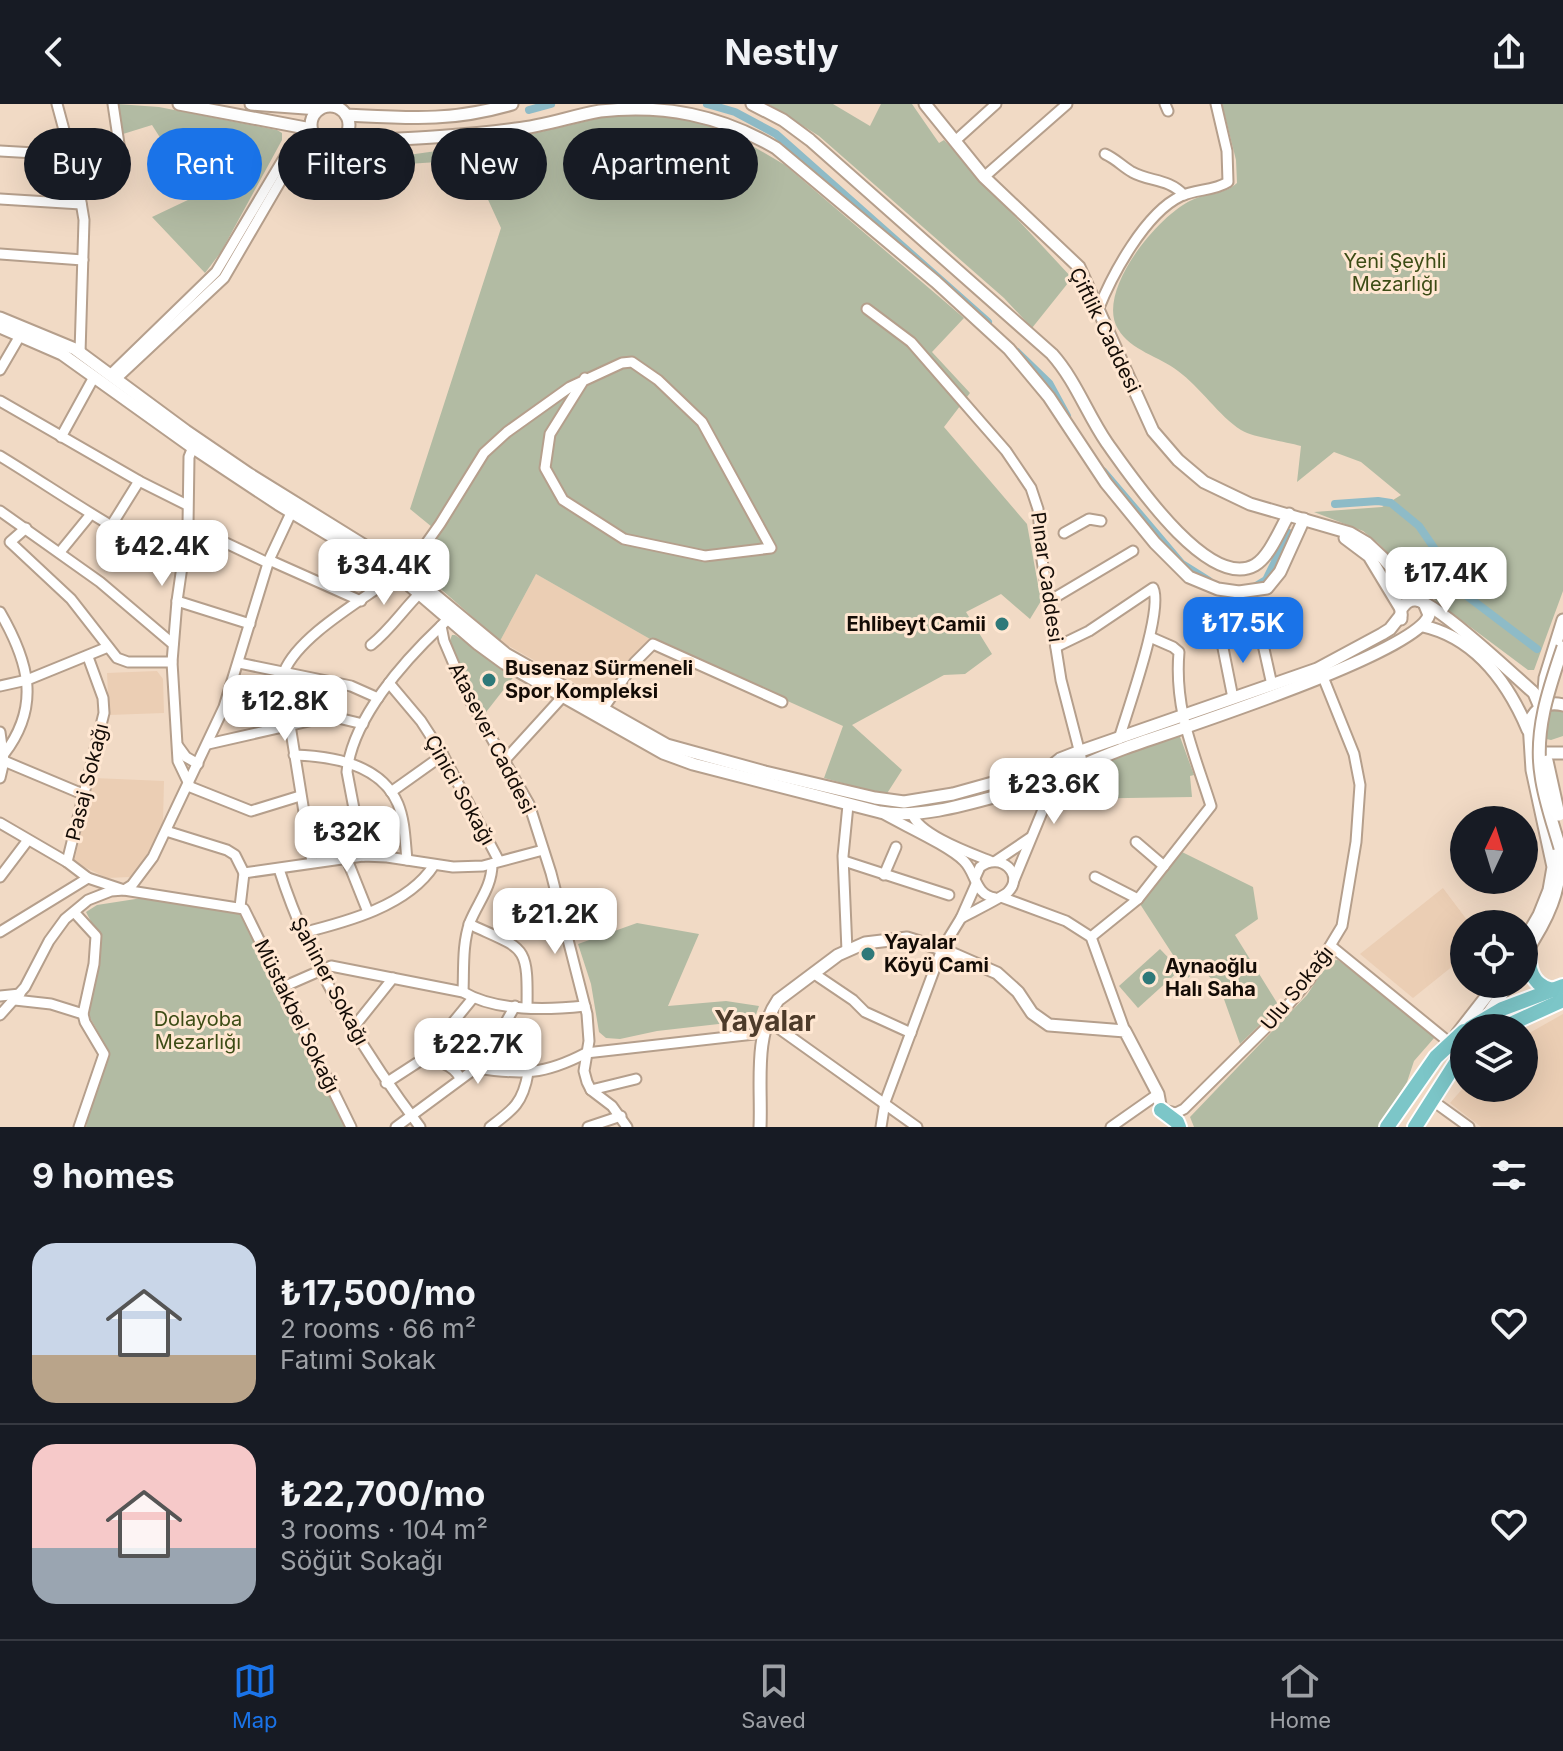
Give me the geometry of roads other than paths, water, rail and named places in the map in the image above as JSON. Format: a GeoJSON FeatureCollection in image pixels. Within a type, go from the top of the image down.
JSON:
{"type":"FeatureCollection","features":[{"type":"Feature","properties":{"kind":"main road"},"geometry":{"type":"LineString","coordinates":[[1538,984],[1561,992]]}},
{"type":"Feature","properties":{"kind":"main road"},"geometry":{"type":"LineString","coordinates":[[1492,1014],[1561,992]]}},
{"type":"Feature","properties":{"kind":"main road"},"geometry":{"type":"LineString","coordinates":[[1525,1014],[1561,992]]}},
{"type":"Feature","properties":{"kind":"main road"},"geometry":{"type":"LineString","coordinates":[[1387,1127],[1436,1057],[1450,1043]]}},
{"type":"Feature","properties":{"kind":"main road"},"geometry":{"type":"LineString","coordinates":[[1415,1127],[1450,1073]]}},
{"type":"Feature","properties":{"kind":"main road"},"geometry":{"type":"LineString","coordinates":[[1161,1110],[1164,1127]]}},
{"type":"Feature","properties":{"kind":"main road"},"geometry":{"type":"LineString","coordinates":[[1161,1110],[1179,1127]]}},
{"type":"Feature","properties":{"kind":"street"},"geometry":{"type":"LineString","coordinates":[[113,104],[117,128]]}},
{"type":"Feature","properties":{"kind":"street"},"geometry":{"type":"LineString","coordinates":[[179,104],[284,128]]}},
{"type":"Feature","properties":{"kind":"street"},"geometry":{"type":"LineString","coordinates":[[251,104],[292,109],[340,108],[435,119],[477,114],[512,104]]}},
{"type":"Feature","properties":{"kind":"street"},"geometry":{"type":"LineString","coordinates":[[752,104],[783,120],[810,140],[1052,354],[1071,379],[1107,443],[1154,504],[1194,548],[1226,567],[1242,569],[1253,566],[1261,560],[1289,514]]}},
{"type":"Feature","properties":{"kind":"street","name":"Çiftlik Caddesi"},"geometry":{"type":"LineString","coordinates":[[926,104],[984,177],[1079,267],[1153,431],[1178,460],[1204,482],[1250,504],[1350,533],[1367,543],[1422,602],[1460,629],[1534,693],[1542,706]]}},
{"type":"Feature","properties":{"kind":"street"},"geometry":{"type":"LineString","coordinates":[[955,141],[996,104]]}},
{"type":"Feature","properties":{"kind":"street"},"geometry":{"type":"LineString","coordinates":[[984,177],[1067,104]]}},
{"type":"Feature","properties":{"kind":"street"},"geometry":{"type":"LineString","coordinates":[[1098,310],[1110,280],[1161,212],[1184,195],[1228,182],[1227,151],[1216,104]]}},
{"type":"Feature","properties":{"kind":"street"},"geometry":{"type":"LineString","coordinates":[[415,137],[536,127],[598,112],[640,106],[663,107],[718,119],[747,130],[776,148],[988,329],[1033,376],[1091,462],[1146,532],[1195,581],[1239,592],[1267,588],[1280,572],[1304,519]]}},
{"type":"Feature","properties":{"kind":"street"},"geometry":{"type":"LineString","coordinates":[[56,107],[62,128]]}},
{"type":"Feature","properties":{"kind":"street"},"geometry":{"type":"LineString","coordinates":[[340,108],[348,128]]}},
{"type":"Feature","properties":{"kind":"street"},"geometry":{"type":"LineString","coordinates":[[314,128],[312,116],[319,109]]}},
{"type":"Feature","properties":{"kind":"street"},"geometry":{"type":"LineString","coordinates":[[0,151],[24,152]]}},
{"type":"Feature","properties":{"kind":"street"},"geometry":{"type":"LineString","coordinates":[[1105,154],[1132,172],[1172,184],[1184,195]]}},
{"type":"Feature","properties":{"kind":"street"},"geometry":{"type":"LineString","coordinates":[[113,377],[224,278],[278,185]]}},
{"type":"Feature","properties":{"kind":"street"},"geometry":{"type":"LineString","coordinates":[[0,199],[81,204]]}},
{"type":"Feature","properties":{"kind":"street"},"geometry":{"type":"LineString","coordinates":[[80,200],[84,220],[80,353]]}},
{"type":"Feature","properties":{"kind":"street"},"geometry":{"type":"LineString","coordinates":[[0,254],[83,260]]}},
{"type":"Feature","properties":{"kind":"street","name":"Pınar Caddesi"},"geometry":{"type":"LineString","coordinates":[[867,309],[911,342],[1006,451],[1031,488],[1038,509],[1042,560],[1056,647],[1083,765]]}},
{"type":"Feature","properties":{"kind":"street"},"geometry":{"type":"LineString","coordinates":[[0,318],[80,353],[194,443],[291,513],[401,575],[445,622],[489,653],[603,709],[667,745],[889,801],[930,799],[1052,772],[1083,765],[1184,722],[1233,698],[1317,669],[1390,629],[1408,601],[1422,602],[1429,615],[1421,627],[1323,677],[1184,722],[1060,759],[1052,772],[1047,800],[1012,885],[998,897],[961,918]]}},
{"type":"Feature","properties":{"kind":"street"},"geometry":{"type":"LineString","coordinates":[[0,327],[62,354],[194,443],[401,575],[486,640],[565,693],[671,757],[848,805],[901,815],[995,796],[1052,772]]}},
{"type":"Feature","properties":{"kind":"street"},"geometry":{"type":"LineString","coordinates":[[0,370],[21,334]]}},
{"type":"Feature","properties":{"kind":"street"},"geometry":{"type":"LineString","coordinates":[[284,672],[290,656],[309,638],[401,575],[484,453],[507,432],[585,378],[622,363],[632,362],[658,380],[702,422],[771,548],[705,556],[624,539],[563,500],[545,468],[550,434],[585,378]]}},
{"type":"Feature","properties":{"kind":"street"},"geometry":{"type":"LineString","coordinates":[[61,437],[94,377]]}},
{"type":"Feature","properties":{"kind":"street"},"geometry":{"type":"LineString","coordinates":[[0,401],[187,505]]}},
{"type":"Feature","properties":{"kind":"street"},"geometry":{"type":"LineString","coordinates":[[194,443],[189,457],[188,525],[172,662],[181,770],[188,785],[251,811],[300,796]]}},
{"type":"Feature","properties":{"kind":"street"},"geometry":{"type":"LineString","coordinates":[[0,456],[111,526],[161,550],[182,566]]}},
{"type":"Feature","properties":{"kind":"street"},"geometry":{"type":"LineString","coordinates":[[111,526],[139,481]]}},
{"type":"Feature","properties":{"kind":"street"},"geometry":{"type":"LineString","coordinates":[[0,511],[100,582],[173,644]]}},
{"type":"Feature","properties":{"kind":"street"},"geometry":{"type":"LineString","coordinates":[[0,1015],[17,997],[56,929],[88,900],[111,891],[124,890],[141,875],[208,744],[239,663],[268,562],[291,513]]}},
{"type":"Feature","properties":{"kind":"street"},"geometry":{"type":"LineString","coordinates":[[60,552],[91,514]]}},
{"type":"Feature","properties":{"kind":"street"},"geometry":{"type":"LineString","coordinates":[[1064,533],[1089,519],[1101,521]]}},
{"type":"Feature","properties":{"kind":"street","name":"Çiftlik Caddesi"},"geometry":{"type":"LineString","coordinates":[[1304,519],[1361,549],[1387,583],[1401,612]]}},
{"type":"Feature","properties":{"kind":"street"},"geometry":{"type":"LineString","coordinates":[[188,525],[361,601]]}},
{"type":"Feature","properties":{"kind":"street"},"geometry":{"type":"LineString","coordinates":[[26,528],[5,543],[71,599],[117,658],[128,662],[172,662]]}},
{"type":"Feature","properties":{"kind":"street"},"geometry":{"type":"LineString","coordinates":[[1049,601],[1133,551]]}},
{"type":"Feature","properties":{"kind":"street"},"geometry":{"type":"LineString","coordinates":[[1056,647],[1089,631],[1153,588],[1156,607],[1150,637],[1119,739]]}},
{"type":"Feature","properties":{"kind":"street"},"geometry":{"type":"LineString","coordinates":[[371,645],[390,630],[397,616],[420,593]]}},
{"type":"Feature","properties":{"kind":"street"},"geometry":{"type":"LineString","coordinates":[[177,601],[250,624]]}},
{"type":"Feature","properties":{"kind":"street"},"geometry":{"type":"LineString","coordinates":[[0,612],[16,642],[27,680],[25,716],[4,758]]}},
{"type":"Feature","properties":{"kind":"street"},"geometry":{"type":"LineString","coordinates":[[1401,612],[1407,626],[1449,634],[1492,669],[1508,687],[1539,749],[1558,754],[1563,763]]}},
{"type":"Feature","properties":{"kind":"street"},"geometry":{"type":"LineString","coordinates":[[1538,918],[1549,890],[1553,867],[1532,770],[1529,734],[1532,716],[1542,706],[1545,678],[1563,620]]}},
{"type":"Feature","properties":{"kind":"street"},"geometry":{"type":"LineString","coordinates":[[363,856],[347,772],[348,763],[363,724],[378,698],[413,653],[445,622]]}},
{"type":"Feature","properties":{"kind":"street","name":"Atasever Caddesi"},"geometry":{"type":"LineString","coordinates":[[445,622],[444,641],[467,695],[529,804],[585,1006],[589,1026],[584,1071],[591,1090]]}},
{"type":"Feature","properties":{"kind":"street"},"geometry":{"type":"LineString","coordinates":[[1260,631],[1272,685]]}},
{"type":"Feature","properties":{"kind":"street"},"geometry":{"type":"LineString","coordinates":[[1091,937],[1138,899],[1211,806],[1184,722],[1177,675],[1179,652],[1150,637]]}},
{"type":"Feature","properties":{"kind":"street"},"geometry":{"type":"LineString","coordinates":[[1221,638],[1233,698]]}},
{"type":"Feature","properties":{"kind":"street"},"geometry":{"type":"LineString","coordinates":[[603,709],[635,662],[653,644],[782,702]]}},
{"type":"Feature","properties":{"kind":"street"},"geometry":{"type":"LineString","coordinates":[[1,683],[27,680],[108,647]]}},
{"type":"Feature","properties":{"kind":"street"},"geometry":{"type":"LineString","coordinates":[[1538,931],[1553,906],[1560,875],[1560,848],[1541,777],[1538,748],[1547,696],[1563,647]]}},
{"type":"Feature","properties":{"kind":"street","name":"Pasaj Sokağı"},"geometry":{"type":"LineString","coordinates":[[67,862],[105,706],[88,657]]}},
{"type":"Feature","properties":{"kind":"street"},"geometry":{"type":"LineString","coordinates":[[239,663],[351,686],[378,698]]}},
{"type":"Feature","properties":{"kind":"street"},"geometry":{"type":"LineString","coordinates":[[1563,669],[1546,732],[1546,756],[1563,831]]}},
{"type":"Feature","properties":{"kind":"street","name":"Ulu Sokağı"},"geometry":{"type":"LineString","coordinates":[[1161,1110],[1176,1113],[1192,1101],[1283,1011],[1310,979],[1331,946],[1346,911],[1360,785],[1354,754],[1323,677]]}},
{"type":"Feature","properties":{"kind":"street","name":"Çinici Sokağı"},"geometry":{"type":"LineString","coordinates":[[389,683],[421,721],[443,755],[495,862]]}},
{"type":"Feature","properties":{"kind":"street"},"geometry":{"type":"LineString","coordinates":[[504,761],[565,693]]}},
{"type":"Feature","properties":{"kind":"street"},"geometry":{"type":"LineString","coordinates":[[1542,706],[1563,705]]}},
{"type":"Feature","properties":{"kind":"street"},"geometry":{"type":"LineString","coordinates":[[208,744],[334,717],[363,724]]}},
{"type":"Feature","properties":{"kind":"street"},"geometry":{"type":"LineString","coordinates":[[290,725],[312,862]]}},
{"type":"Feature","properties":{"kind":"street"},"geometry":{"type":"LineString","coordinates":[[0,732],[4,758],[0,778]]}},
{"type":"Feature","properties":{"kind":"street"},"geometry":{"type":"LineString","coordinates":[[178,746],[186,757],[198,764]]}},
{"type":"Feature","properties":{"kind":"street"},"geometry":{"type":"LineString","coordinates":[[294,755],[326,757],[348,763],[367,772],[391,792],[403,820],[407,860]]}},
{"type":"Feature","properties":{"kind":"street"},"geometry":{"type":"LineString","coordinates":[[391,792],[443,755]]}},
{"type":"Feature","properties":{"kind":"street"},"geometry":{"type":"LineString","coordinates":[[4,758],[85,795]]}},
{"type":"Feature","properties":{"kind":"street"},"geometry":{"type":"LineString","coordinates":[[847,951],[844,861],[848,805]]}},
{"type":"Feature","properties":{"kind":"street"},"geometry":{"type":"LineString","coordinates":[[880,812],[952,851],[966,863],[983,894],[1031,906],[1066,921],[1091,937],[1125,1031],[1158,1094],[1161,1110]]}},
{"type":"Feature","properties":{"kind":"street"},"geometry":{"type":"LineString","coordinates":[[912,813],[919,825],[951,844],[1002,862],[1011,870],[1012,885],[1031,906]]}},
{"type":"Feature","properties":{"kind":"street"},"geometry":{"type":"LineString","coordinates":[[0,823],[67,862],[88,878],[124,890],[240,907],[244,873],[235,855],[166,831]]}},
{"type":"Feature","properties":{"kind":"street"},"geometry":{"type":"LineString","coordinates":[[881,1127],[885,1104],[942,949],[961,918],[980,867],[1030,838]]}},
{"type":"Feature","properties":{"kind":"street"},"geometry":{"type":"LineString","coordinates":[[0,877],[28,840]]}},
{"type":"Feature","properties":{"kind":"street"},"geometry":{"type":"LineString","coordinates":[[1136,842],[1164,866]]}},
{"type":"Feature","properties":{"kind":"street"},"geometry":{"type":"LineString","coordinates":[[884,875],[896,847]]}},
{"type":"Feature","properties":{"kind":"street"},"geometry":{"type":"LineString","coordinates":[[244,873],[363,856],[453,867],[495,862],[543,850]]}},
{"type":"Feature","properties":{"kind":"street"},"geometry":{"type":"LineString","coordinates":[[346,857],[368,912]]}},
{"type":"Feature","properties":{"kind":"street"},"geometry":{"type":"LineString","coordinates":[[844,861],[949,895]]}},
{"type":"Feature","properties":{"kind":"street"},"geometry":{"type":"LineString","coordinates":[[463,992],[464,951],[469,924],[489,885],[495,862]]}},
{"type":"Feature","properties":{"kind":"street"},"geometry":{"type":"LineString","coordinates":[[302,933],[383,906],[428,875],[434,865]]}},
{"type":"Feature","properties":{"kind":"street","name":"Şahiner Sokağı"},"geometry":{"type":"LineString","coordinates":[[279,869],[302,933],[353,1028],[386,1083],[420,1127]]}},
{"type":"Feature","properties":{"kind":"street"},"geometry":{"type":"LineString","coordinates":[[1095,877],[1138,899]]}},
{"type":"Feature","properties":{"kind":"street"},"geometry":{"type":"LineString","coordinates":[[0,932],[88,878]]}},
{"type":"Feature","properties":{"kind":"street"},"geometry":{"type":"LineString","coordinates":[[1538,937],[1554,917],[1563,895]]}},
{"type":"Feature","properties":{"kind":"street","name":"Müstakbel Sokağı"},"geometry":{"type":"LineString","coordinates":[[240,907],[244,909],[351,1127]]}},
{"type":"Feature","properties":{"kind":"street"},"geometry":{"type":"LineString","coordinates":[[74,912],[96,936],[97,945],[83,1014],[104,1054],[79,1127]]}},
{"type":"Feature","properties":{"kind":"street"},"geometry":{"type":"LineString","coordinates":[[469,924],[510,943],[524,954],[527,1007]]}},
{"type":"Feature","properties":{"kind":"street"},"geometry":{"type":"LineString","coordinates":[[760,1127],[764,1033],[778,1000],[813,973],[865,943],[890,939],[920,941],[997,973],[1018,992],[1032,1013],[1049,1025],[1125,1031]]}},
{"type":"Feature","properties":{"kind":"street"},"geometry":{"type":"LineString","coordinates":[[1331,946],[1450,1043]]}},
{"type":"Feature","properties":{"kind":"street"},"geometry":{"type":"LineString","coordinates":[[283,987],[331,966],[463,992],[473,998],[515,1006],[585,1006]]}},
{"type":"Feature","properties":{"kind":"street"},"geometry":{"type":"LineString","coordinates":[[813,973],[853,1000],[865,1012],[911,1033]]}},
{"type":"Feature","properties":{"kind":"street"},"geometry":{"type":"LineString","coordinates":[[353,1028],[393,978]]}},
{"type":"Feature","properties":{"kind":"street"},"geometry":{"type":"LineString","coordinates":[[0,996],[51,1004],[83,1014]]}},
{"type":"Feature","properties":{"kind":"street"},"geometry":{"type":"LineString","coordinates":[[386,1083],[423,1059],[473,998]]}},
{"type":"Feature","properties":{"kind":"street"},"geometry":{"type":"LineString","coordinates":[[1483,1014],[1497,998]]}},
{"type":"Feature","properties":{"kind":"street"},"geometry":{"type":"LineString","coordinates":[[396,1127],[476,1068],[489,1052],[515,1006]]}},
{"type":"Feature","properties":{"kind":"street"},"geometry":{"type":"LineString","coordinates":[[767,1020],[917,1127]]}},
{"type":"Feature","properties":{"kind":"street"},"geometry":{"type":"LineString","coordinates":[[476,1068],[528,1073],[564,1064],[586,1053],[764,1033]]}},
{"type":"Feature","properties":{"kind":"street"},"geometry":{"type":"LineString","coordinates":[[423,1059],[449,1066],[460,1078]]}},
{"type":"Feature","properties":{"kind":"street"},"geometry":{"type":"LineString","coordinates":[[490,1127],[521,1101],[528,1073]]}},
{"type":"Feature","properties":{"kind":"street"},"geometry":{"type":"LineString","coordinates":[[591,1090],[636,1079]]}},
{"type":"Feature","properties":{"kind":"street"},"geometry":{"type":"LineString","coordinates":[[591,1090],[612,1106],[627,1127]]}},
{"type":"Feature","properties":{"kind":"street"},"geometry":{"type":"LineString","coordinates":[[1111,1127],[1158,1094]]}},
{"type":"Feature","properties":{"kind":"street"},"geometry":{"type":"LineString","coordinates":[[1433,1101],[1469,1127]]}},
{"type":"Feature","properties":{"kind":"street"},"geometry":{"type":"LineString","coordinates":[[588,1127],[621,1116]]}},
{"type":"Feature","properties":{"kind":"waterway"},"geometry":{"type":"LineString","coordinates":[[529,110],[551,104]]}},
{"type":"Feature","properties":{"kind":"waterway"},"geometry":{"type":"LineString","coordinates":[[707,104],[735,112],[776,134],[988,322]]}},
{"type":"Feature","properties":{"kind":"waterway"},"geometry":{"type":"LineString","coordinates":[[1017,352],[1049,383],[1067,416]]}},
{"type":"Feature","properties":{"kind":"waterway"},"geometry":{"type":"LineString","coordinates":[[1103,471],[1182,564],[1209,581]]}},
{"type":"Feature","properties":{"kind":"waterway"},"geometry":{"type":"LineString","coordinates":[[1335,504],[1391,503],[1419,526],[1467,596],[1537,649]]}},
{"type":"Feature","properties":{"kind":"waterway"},"geometry":{"type":"LineString","coordinates":[[1253,588],[1266,580],[1289,533]]}},
{"type":"Feature","properties":{"kind":"place","name":"Ehlibeyt Camii"},"geometry":{"type":"Point","coordinates":[1002,624]}},
{"type":"Feature","properties":{"kind":"place","name":"Busenaz Sürmeneli Spor Kompleksi"},"geometry":{"type":"Point","coordinates":[489,680]}},
{"type":"Feature","properties":{"kind":"place","name":"Yayalar Köyü Cami"},"geometry":{"type":"Point","coordinates":[868,954]}},
{"type":"Feature","properties":{"kind":"place","name":"Aynaoğlu Halı Saha"},"geometry":{"type":"Point","coordinates":[1149,978]}},
{"type":"Feature","properties":{"kind":"district","name":"Yayalar"},"geometry":{"type":"Point","coordinates":[765,1021]}},
{"type":"Feature","properties":{"kind":"park label","name":"Yeni Şeyhli Mezarlığı"},"geometry":{"type":"Point","coordinates":[1395,272]}},
{"type":"Feature","properties":{"kind":"park label","name":"Dolayoba Mezarlığı"},"geometry":{"type":"Point","coordinates":[198,1030]}}]}
